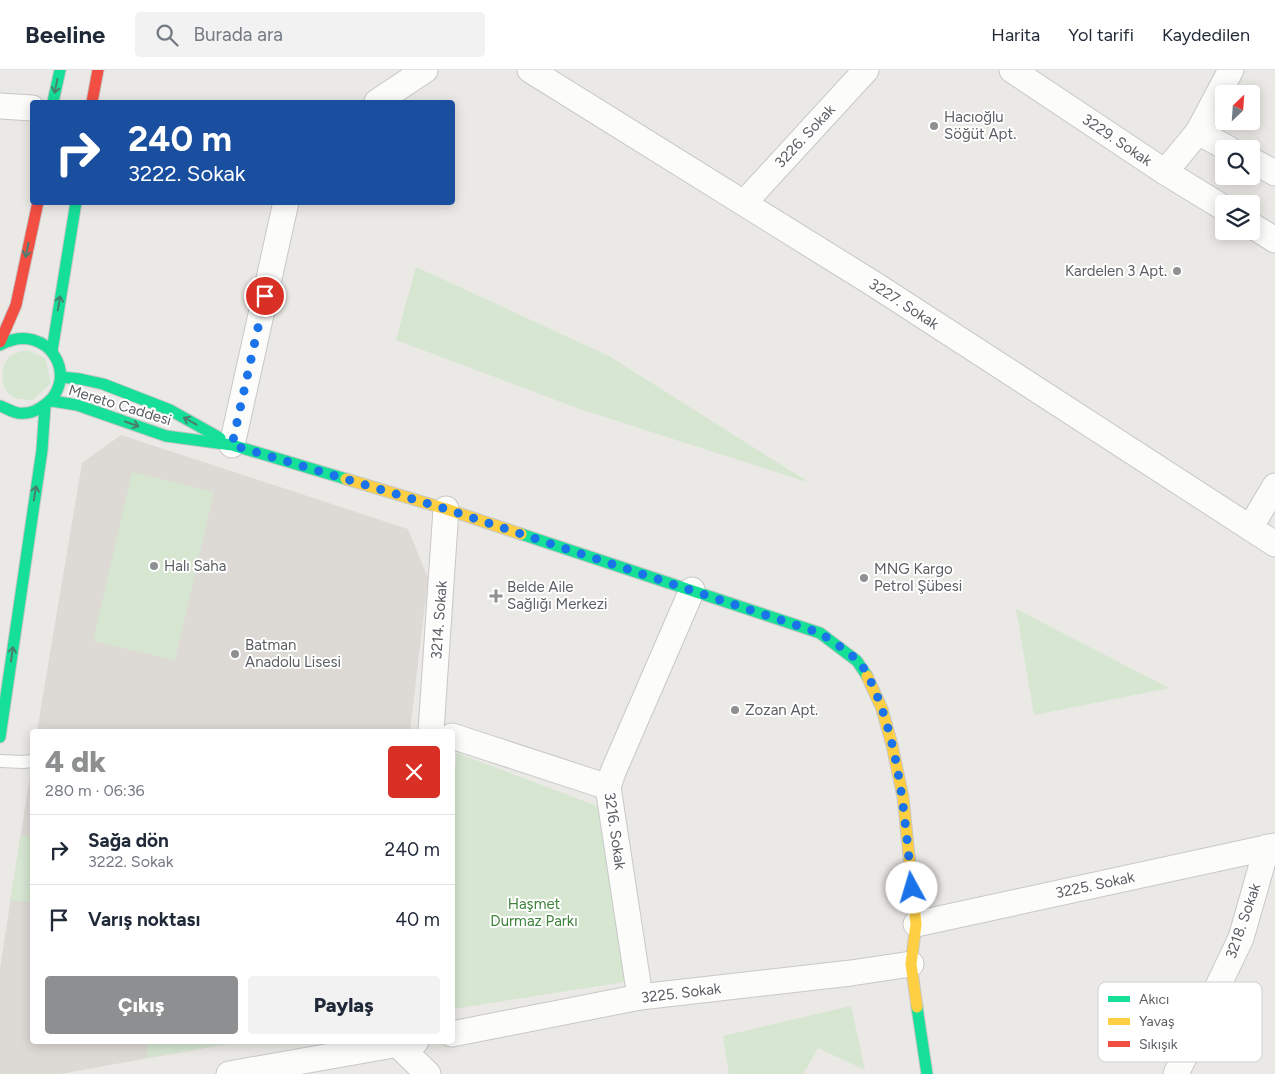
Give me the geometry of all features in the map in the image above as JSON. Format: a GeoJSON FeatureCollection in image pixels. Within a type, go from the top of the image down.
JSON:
{"type":"FeatureCollection","features":[{"type":"Feature","properties":{"kind":"street"},"geometry":{"type":"LineString","coordinates":[[53,100],[60,70]]}},
{"type":"Feature","properties":{"kind":"street"},"geometry":{"type":"LineString","coordinates":[[92,100],[98,70]]}},
{"type":"Feature","properties":{"kind":"street"},"geometry":{"type":"LineString","coordinates":[[380,100],[425,70]]}},
{"type":"Feature","properties":{"kind":"street","name":"3227. Sokak"},"geometry":{"type":"LineString","coordinates":[[530,70],[877,286],[1275,544]]}},
{"type":"Feature","properties":{"kind":"street","name":"3226. Sokak"},"geometry":{"type":"LineString","coordinates":[[744,202],[866,70]]}},
{"type":"Feature","properties":{"kind":"street","name":"3229. Sokak"},"geometry":{"type":"LineString","coordinates":[[1012,70],[1165,172],[1215,203]]}},
{"type":"Feature","properties":{"kind":"street"},"geometry":{"type":"LineString","coordinates":[[1165,172],[1198,132],[1232,70]]}},
{"type":"Feature","properties":{"kind":"street"},"geometry":{"type":"LineString","coordinates":[[0,106],[30,108]]}},
{"type":"Feature","properties":{"kind":"street"},"geometry":{"type":"LineString","coordinates":[[1198,132],[1215,141]]}},
{"type":"Feature","properties":{"kind":"street"},"geometry":{"type":"LineString","coordinates":[[1260,165],[1275,173]]}},
{"type":"Feature","properties":{"kind":"street"},"geometry":{"type":"LineString","coordinates":[[0,343],[16,305],[37,205]]}},
{"type":"Feature","properties":{"kind":"street"},"geometry":{"type":"LineString","coordinates":[[52,351],[76,205]]}},
{"type":"Feature","properties":{"kind":"street"},"geometry":{"type":"LineString","coordinates":[[61,377],[80,378],[103,384],[170,410],[232,445],[285,205]]}},
{"type":"Feature","properties":{"kind":"street"},"geometry":{"type":"LineString","coordinates":[[1260,231],[1275,240]]}},
{"type":"Feature","properties":{"kind":"street"},"geometry":{"type":"LineString","coordinates":[[0,343],[20,338],[32,339],[43,343],[52,351],[57,359],[61,377],[58,390],[48,404],[34,412],[21,414],[8,411],[0,406]]}},
{"type":"Feature","properties":{"kind":"street"},"geometry":{"type":"LineString","coordinates":[[0,737],[48,404]]}},
{"type":"Feature","properties":{"kind":"street","name":"Mereto Caddesi"},"geometry":{"type":"LineString","coordinates":[[48,404],[77,405],[166,436],[232,445],[446,509],[820,633],[857,660],[870,679],[882,709],[903,797],[916,924],[911,964],[927,1074]]}},
{"type":"Feature","properties":{"kind":"street"},"geometry":{"type":"LineString","coordinates":[[1250,528],[1275,486]]}},
{"type":"Feature","properties":{"kind":"street","name":"3214. Sokak"},"geometry":{"type":"LineString","coordinates":[[438,729],[446,509]]}},
{"type":"Feature","properties":{"kind":"street","name":"3216. Sokak"},"geometry":{"type":"LineString","coordinates":[[640,997],[608,787],[692,590]]}},
{"type":"Feature","properties":{"kind":"street"},"geometry":{"type":"LineString","coordinates":[[455,738],[608,787]]}},
{"type":"Feature","properties":{"kind":"street","name":"3225. Sokak"},"geometry":{"type":"LineString","coordinates":[[916,924],[1271,847]]}},
{"type":"Feature","properties":{"kind":"street","name":"3218. Sokak"},"geometry":{"type":"LineString","coordinates":[[1219,982],[1240,938],[1271,847]]}},
{"type":"Feature","properties":{"kind":"street","name":"3225. Sokak"},"geometry":{"type":"LineString","coordinates":[[455,1033],[640,997],[851,973],[911,964]]}},
{"type":"Feature","properties":{"kind":"street"},"geometry":{"type":"LineString","coordinates":[[229,1074],[393,1044]]}},
{"type":"Feature","properties":{"kind":"street"},"geometry":{"type":"LineString","coordinates":[[406,1044],[428,1074]]}},
{"type":"Feature","properties":{"kind":"street","name":"3218. Sokak"},"geometry":{"type":"LineString","coordinates":[[1176,1074],[1182,1062]]}},
{"type":"Feature","properties":{"kind":"lane"},"geometry":{"type":"LineString","coordinates":[[0,760],[30,761]]}},
{"type":"Feature","properties":{"kind":"shaded area","name":"Batman Anadolu Lisesi"},"geometry":{"type":"Polygon","coordinates":[[[121,435],[408,529],[428,578],[410,729],[37,729],[82,463],[121,435]]]}},
{"type":"Feature","properties":{"kind":"shaded area"},"geometry":{"type":"Polygon","coordinates":[[[30,776],[30,1044],[227,1044],[60,1074],[1,1074],[0,968],[30,776]]]}},
{"type":"Feature","properties":{"kind":"green space"},"geometry":{"type":"Polygon","coordinates":[[[416,267],[609,356],[810,483],[577,408],[396,340],[416,267]]]}},
{"type":"Feature","properties":{"kind":"green space"},"geometry":{"type":"Polygon","coordinates":[[[22,351],[30,351],[45,358],[51,383],[33,400],[13,397],[4,384],[3,373],[5,363],[8,358],[22,351]]]}},
{"type":"Feature","properties":{"kind":"green space","name":"Halı Saha"},"geometry":{"type":"Polygon","coordinates":[[[132,472],[214,492],[175,660],[93,641],[132,472]]]}},
{"type":"Feature","properties":{"kind":"green space"},"geometry":{"type":"Polygon","coordinates":[[[1016,609],[1169,688],[1034,715],[1016,609]]]}},
{"type":"Feature","properties":{"kind":"green space","name":"Haşmet Durmaz Parkı"},"geometry":{"type":"Polygon","coordinates":[[[457,753],[597,806],[631,981],[455,1009],[455,768],[457,753]]]}},
{"type":"Feature","properties":{"kind":"green space"},"geometry":{"type":"Polygon","coordinates":[[[21,835],[30,836],[30,902],[10,901],[21,835]]]}},
{"type":"Feature","properties":{"kind":"green space"},"geometry":{"type":"Polygon","coordinates":[[[851,1006],[865,1070],[818,1048],[803,1074],[729,1074],[723,1036],[851,1006]]]}},
{"type":"Feature","properties":{"kind":"green space"},"geometry":{"type":"Polygon","coordinates":[[[148,1044],[227,1044],[147,1058],[148,1044]]]}},
{"type":"Feature","properties":{"kind":"traffic: fast"},"geometry":{"type":"LineString","coordinates":[[53,100],[60,70]]}},
{"type":"Feature","properties":{"kind":"traffic: fast"},"geometry":{"type":"LineString","coordinates":[[52,351],[76,205]]}},
{"type":"Feature","properties":{"kind":"traffic: fast"},"geometry":{"type":"LineString","coordinates":[[0,345],[18,339],[34,340],[46,346],[55,357],[60,370],[59,384],[53,397],[40,408],[35,411],[21,413],[0,406]]}},
{"type":"Feature","properties":{"kind":"traffic: fast"},"geometry":{"type":"LineString","coordinates":[[61,377],[103,384],[170,410],[220,438]]}},
{"type":"Feature","properties":{"kind":"traffic: fast"},"geometry":{"type":"LineString","coordinates":[[52,401],[77,405],[166,436],[232,445],[346,479]]}},
{"type":"Feature","properties":{"kind":"traffic: fast"},"geometry":{"type":"LineString","coordinates":[[0,737],[42,450],[45,406]]}},
{"type":"Feature","properties":{"kind":"traffic: fast"},"geometry":{"type":"LineString","coordinates":[[521,534],[820,633],[857,661],[867,676]]}},
{"type":"Feature","properties":{"kind":"traffic: fast"},"geometry":{"type":"LineString","coordinates":[[917,1007],[927,1074]]}},
{"type":"Feature","properties":{"kind":"traffic: slow"},"geometry":{"type":"LineString","coordinates":[[346,479],[521,534]]}},
{"type":"Feature","properties":{"kind":"traffic: slow"},"geometry":{"type":"LineString","coordinates":[[867,676],[882,709],[903,797],[916,924],[911,964],[917,1007]]}},
{"type":"Feature","properties":{"kind":"traffic: jam"},"geometry":{"type":"LineString","coordinates":[[92,100],[98,70]]}},
{"type":"Feature","properties":{"kind":"traffic: jam"},"geometry":{"type":"LineString","coordinates":[[0,342],[16,305],[37,205]]}},
{"type":"Feature","properties":{"kind":"place","name":"Hacıoğlu Söğüt Apt."},"geometry":{"type":"Point","coordinates":[934,126]}},
{"type":"Feature","properties":{"kind":"place","name":"Kardelen 3 Apt."},"geometry":{"type":"Point","coordinates":[1177,271]}},
{"type":"Feature","properties":{"kind":"place","name":"Halı Saha"},"geometry":{"type":"Point","coordinates":[154,566]}},
{"type":"Feature","properties":{"kind":"place","name":"MNG Kargo Petrol Şübesi"},"geometry":{"type":"Point","coordinates":[864,578]}},
{"type":"Feature","properties":{"kind":"place","name":"Belde Aile Sağlığı Merkezi"},"geometry":{"type":"Point","coordinates":[496,596]}},
{"type":"Feature","properties":{"kind":"place","name":"Batman Anadolu Lisesi"},"geometry":{"type":"Point","coordinates":[235,654]}},
{"type":"Feature","properties":{"kind":"place","name":"Zozan Apt."},"geometry":{"type":"Point","coordinates":[735,710]}},
{"type":"Feature","properties":{"kind":"route"},"geometry":{"type":"LineString","coordinates":[[265,296],[232,445],[446,509],[820,633],[857,660],[870,679],[882,709],[903,797],[912,888]]}}]}
